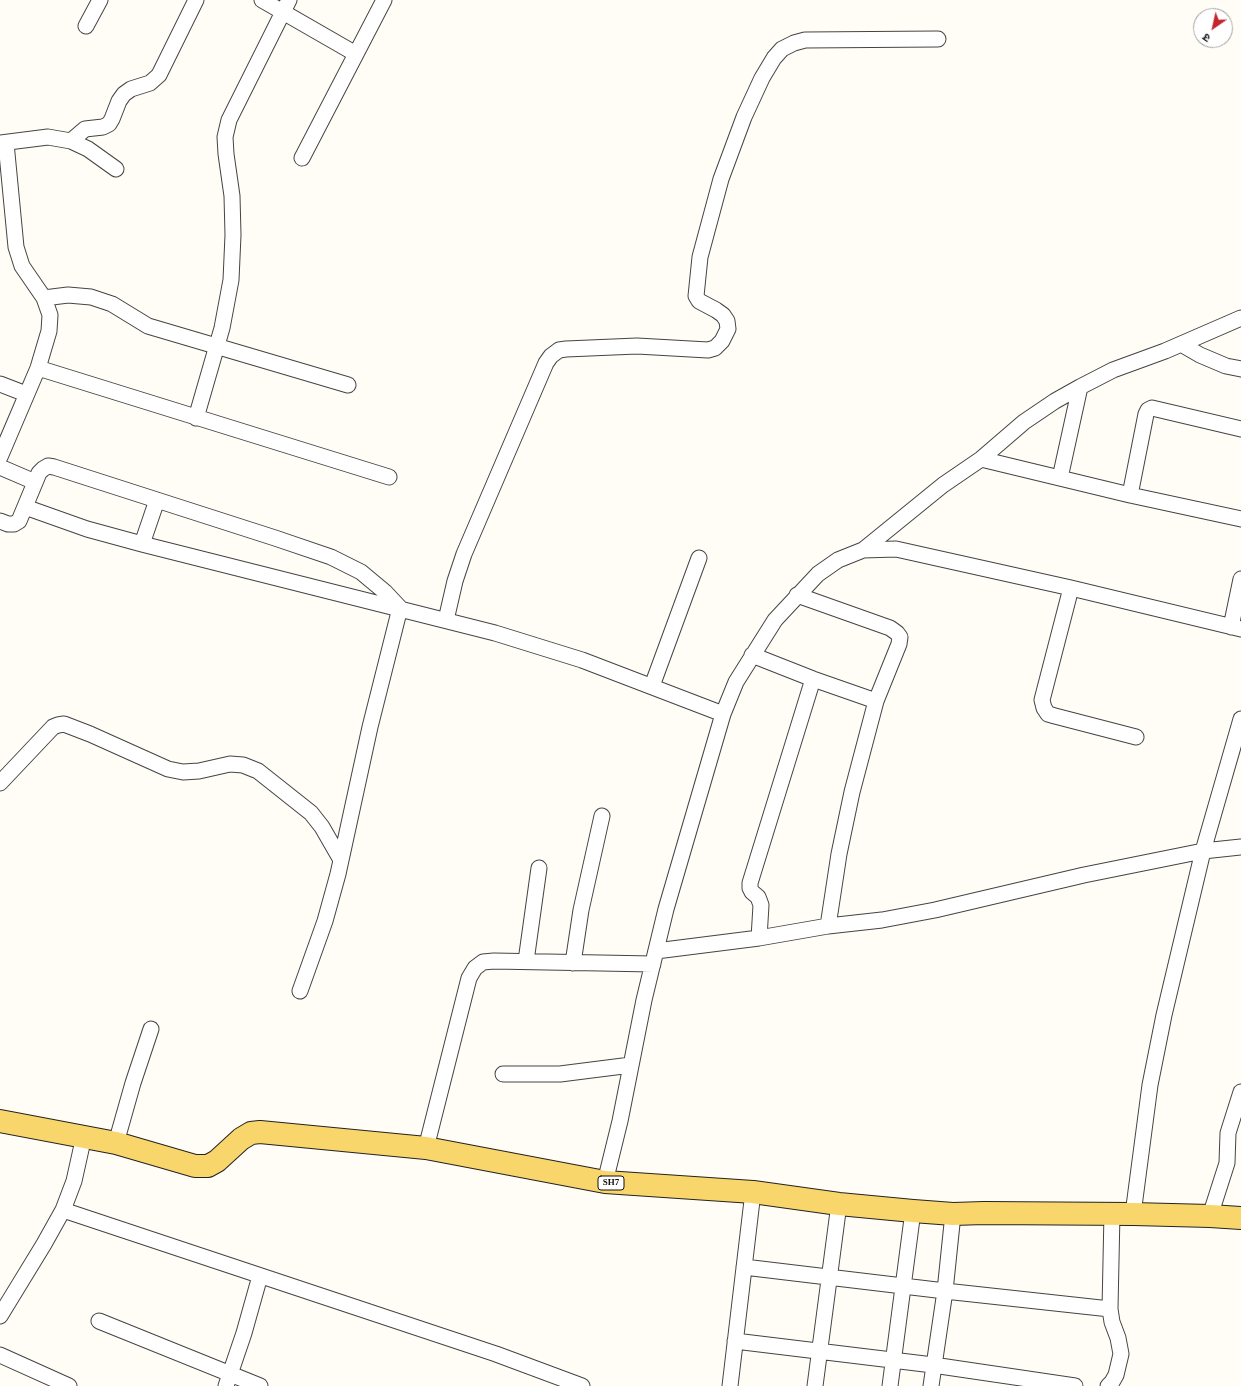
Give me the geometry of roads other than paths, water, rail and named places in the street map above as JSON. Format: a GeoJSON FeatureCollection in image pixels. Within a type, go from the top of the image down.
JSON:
{"type":"FeatureCollection","features":[{"type":"Feature","properties":{"kind":"main road","name":"SH7"},"geometry":{"type":"LineString","coordinates":[[0,1121],[116,1143],[195,1166],[208,1166],[217,1161],[241,1139],[251,1134],[260,1132],[426,1148],[605,1182],[753,1192],[839,1204],[913,1211],[953,1214],[984,1212],[1210,1216],[1241,1218]]}},
{"type":"Feature","properties":{"kind":"street"},"geometry":{"type":"LineString","coordinates":[[86,26],[100,0]]}},
{"type":"Feature","properties":{"kind":"street"},"geometry":{"type":"LineString","coordinates":[[71,141],[85,129],[103,127],[108,124],[124,94],[130,89],[150,83],[159,74],[196,0]]}},
{"type":"Feature","properties":{"kind":"street"},"geometry":{"type":"LineString","coordinates":[[262,0],[286,6],[356,54]]}},
{"type":"Feature","properties":{"kind":"street"},"geometry":{"type":"LineString","coordinates":[[302,158],[384,0]]}},
{"type":"Feature","properties":{"kind":"street"},"geometry":{"type":"LineString","coordinates":[[196,418],[222,328],[231,280],[233,243],[232,196],[225,137],[229,120],[286,6]]}},
{"type":"Feature","properties":{"kind":"street"},"geometry":{"type":"LineString","coordinates":[[446,620],[455,581],[464,554],[546,363],[551,356],[559,350],[566,348],[637,346],[708,350],[715,348],[722,341],[728,329],[727,321],[723,315],[699,301],[696,296],[700,257],[721,179],[744,117],[762,78],[774,58],[782,49],[794,42],[805,40],[938,39]]}},
{"type":"Feature","properties":{"kind":"street"},"geometry":{"type":"LineString","coordinates":[[0,456],[38,368],[49,331],[50,315],[44,298],[22,266],[16,246],[3,143],[48,137],[71,141],[88,149],[116,169]]}},
{"type":"Feature","properties":{"kind":"street"},"geometry":{"type":"LineString","coordinates":[[44,298],[68,295],[91,296],[112,304],[148,326],[348,385]]}},
{"type":"Feature","properties":{"kind":"street"},"geometry":{"type":"LineString","coordinates":[[605,1182],[620,1121],[654,958],[682,850],[723,714],[736,682],[775,620],[818,574],[838,560],[863,550],[944,486],[981,459],[1024,422],[1055,401],[1113,370],[1181,344],[1241,318]]}},
{"type":"Feature","properties":{"kind":"street"},"geometry":{"type":"LineString","coordinates":[[1181,344],[1200,355],[1226,366],[1241,369]]}},
{"type":"Feature","properties":{"kind":"street"},"geometry":{"type":"LineString","coordinates":[[38,368],[389,477]]}},
{"type":"Feature","properties":{"kind":"street"},"geometry":{"type":"LineString","coordinates":[[0,384],[26,394]]}},
{"type":"Feature","properties":{"kind":"street"},"geometry":{"type":"LineString","coordinates":[[1060,478],[1080,387]]}},
{"type":"Feature","properties":{"kind":"street"},"geometry":{"type":"LineString","coordinates":[[1130,495],[1148,410],[1152,408],[1241,429]]}},
{"type":"Feature","properties":{"kind":"street"},"geometry":{"type":"LineString","coordinates":[[981,459],[1130,495],[1241,519]]}},
{"type":"Feature","properties":{"kind":"street"},"geometry":{"type":"LineString","coordinates":[[0,521],[8,524],[14,524],[19,520],[35,482],[43,468],[48,466],[54,467],[331,558],[361,572],[385,592],[400,608]]}},
{"type":"Feature","properties":{"kind":"street"},"geometry":{"type":"LineString","coordinates":[[0,467],[35,482]]}},
{"type":"Feature","properties":{"kind":"street"},"geometry":{"type":"LineString","coordinates":[[142,544],[157,500]]}},
{"type":"Feature","properties":{"kind":"street"},"geometry":{"type":"LineString","coordinates":[[25,507],[87,529],[142,544],[495,633],[582,660],[723,714]]}},
{"type":"Feature","properties":{"kind":"street"},"geometry":{"type":"LineString","coordinates":[[863,550],[896,549],[1071,588],[1236,628],[1241,579]]}},
{"type":"Feature","properties":{"kind":"street"},"geometry":{"type":"LineString","coordinates":[[652,686],[699,558]]}},
{"type":"Feature","properties":{"kind":"street"},"geometry":{"type":"LineString","coordinates":[[1071,588],[1042,700],[1044,708],[1048,714],[1136,737]]}},
{"type":"Feature","properties":{"kind":"street"},"geometry":{"type":"LineString","coordinates":[[797,595],[890,628],[897,632],[900,637],[899,644],[876,701],[852,792],[839,854],[828,926]]}},
{"type":"Feature","properties":{"kind":"street"},"geometry":{"type":"LineString","coordinates":[[300,991],[325,921],[341,860],[370,727],[400,608]]}},
{"type":"Feature","properties":{"kind":"street"},"geometry":{"type":"LineString","coordinates":[[752,655],[813,679],[876,701]]}},
{"type":"Feature","properties":{"kind":"street"},"geometry":{"type":"LineString","coordinates":[[759,938],[761,905],[758,897],[750,888],[750,883],[813,679]]}},
{"type":"Feature","properties":{"kind":"street"},"geometry":{"type":"LineString","coordinates":[[1108,1386],[1116,1375],[1121,1354],[1110,1309],[1123,1214],[1164,1015],[1204,851],[1241,719]]}},
{"type":"Feature","properties":{"kind":"street"},"geometry":{"type":"LineString","coordinates":[[0,783],[53,727],[64,724],[168,769],[183,772],[199,771],[230,764],[243,765],[258,772],[311,813],[322,827],[341,860]]}},
{"type":"Feature","properties":{"kind":"street"},"geometry":{"type":"LineString","coordinates":[[573,963],[581,910],[602,816]]}},
{"type":"Feature","properties":{"kind":"street"},"geometry":{"type":"LineString","coordinates":[[426,1148],[469,978],[475,968],[483,962],[526,961],[573,963],[654,958],[828,926],[882,920],[935,910],[1084,876],[1204,851],[1241,848]]}},
{"type":"Feature","properties":{"kind":"street"},"geometry":{"type":"LineString","coordinates":[[526,961],[539,868]]}},
{"type":"Feature","properties":{"kind":"street"},"geometry":{"type":"LineString","coordinates":[[116,1143],[133,1083],[152,1029]]}},
{"type":"Feature","properties":{"kind":"street"},"geometry":{"type":"LineString","coordinates":[[503,1074],[560,1074],[631,1066]]}},
{"type":"Feature","properties":{"kind":"street"},"geometry":{"type":"LineString","coordinates":[[1210,1216],[1227,1163],[1228,1133],[1241,1092]]}},
{"type":"Feature","properties":{"kind":"street"},"geometry":{"type":"LineString","coordinates":[[0,1316],[63,1210],[74,1181],[84,1136]]}},
{"type":"Feature","properties":{"kind":"street"},"geometry":{"type":"LineString","coordinates":[[730,1386],[753,1192]]}},
{"type":"Feature","properties":{"kind":"street"},"geometry":{"type":"LineString","coordinates":[[815,1386],[828,1278],[839,1204]]}},
{"type":"Feature","properties":{"kind":"street"},"geometry":{"type":"LineString","coordinates":[[63,1210],[496,1354],[581,1386]]}},
{"type":"Feature","properties":{"kind":"street"},"geometry":{"type":"LineString","coordinates":[[890,1386],[913,1211]]}},
{"type":"Feature","properties":{"kind":"street"},"geometry":{"type":"LineString","coordinates":[[931,1386],[946,1292],[953,1214]]}},
{"type":"Feature","properties":{"kind":"street"},"geometry":{"type":"LineString","coordinates":[[744,1268],[946,1292],[1110,1309]]}},
{"type":"Feature","properties":{"kind":"street"},"geometry":{"type":"LineString","coordinates":[[229,1380],[260,1276]]}},
{"type":"Feature","properties":{"kind":"street"},"geometry":{"type":"LineString","coordinates":[[99,1321],[229,1380],[260,1386]]}},
{"type":"Feature","properties":{"kind":"street"},"geometry":{"type":"LineString","coordinates":[[736,1341],[934,1365],[1075,1386]]}},
{"type":"Feature","properties":{"kind":"street"},"geometry":{"type":"LineString","coordinates":[[0,1356],[69,1386]]}}]}
